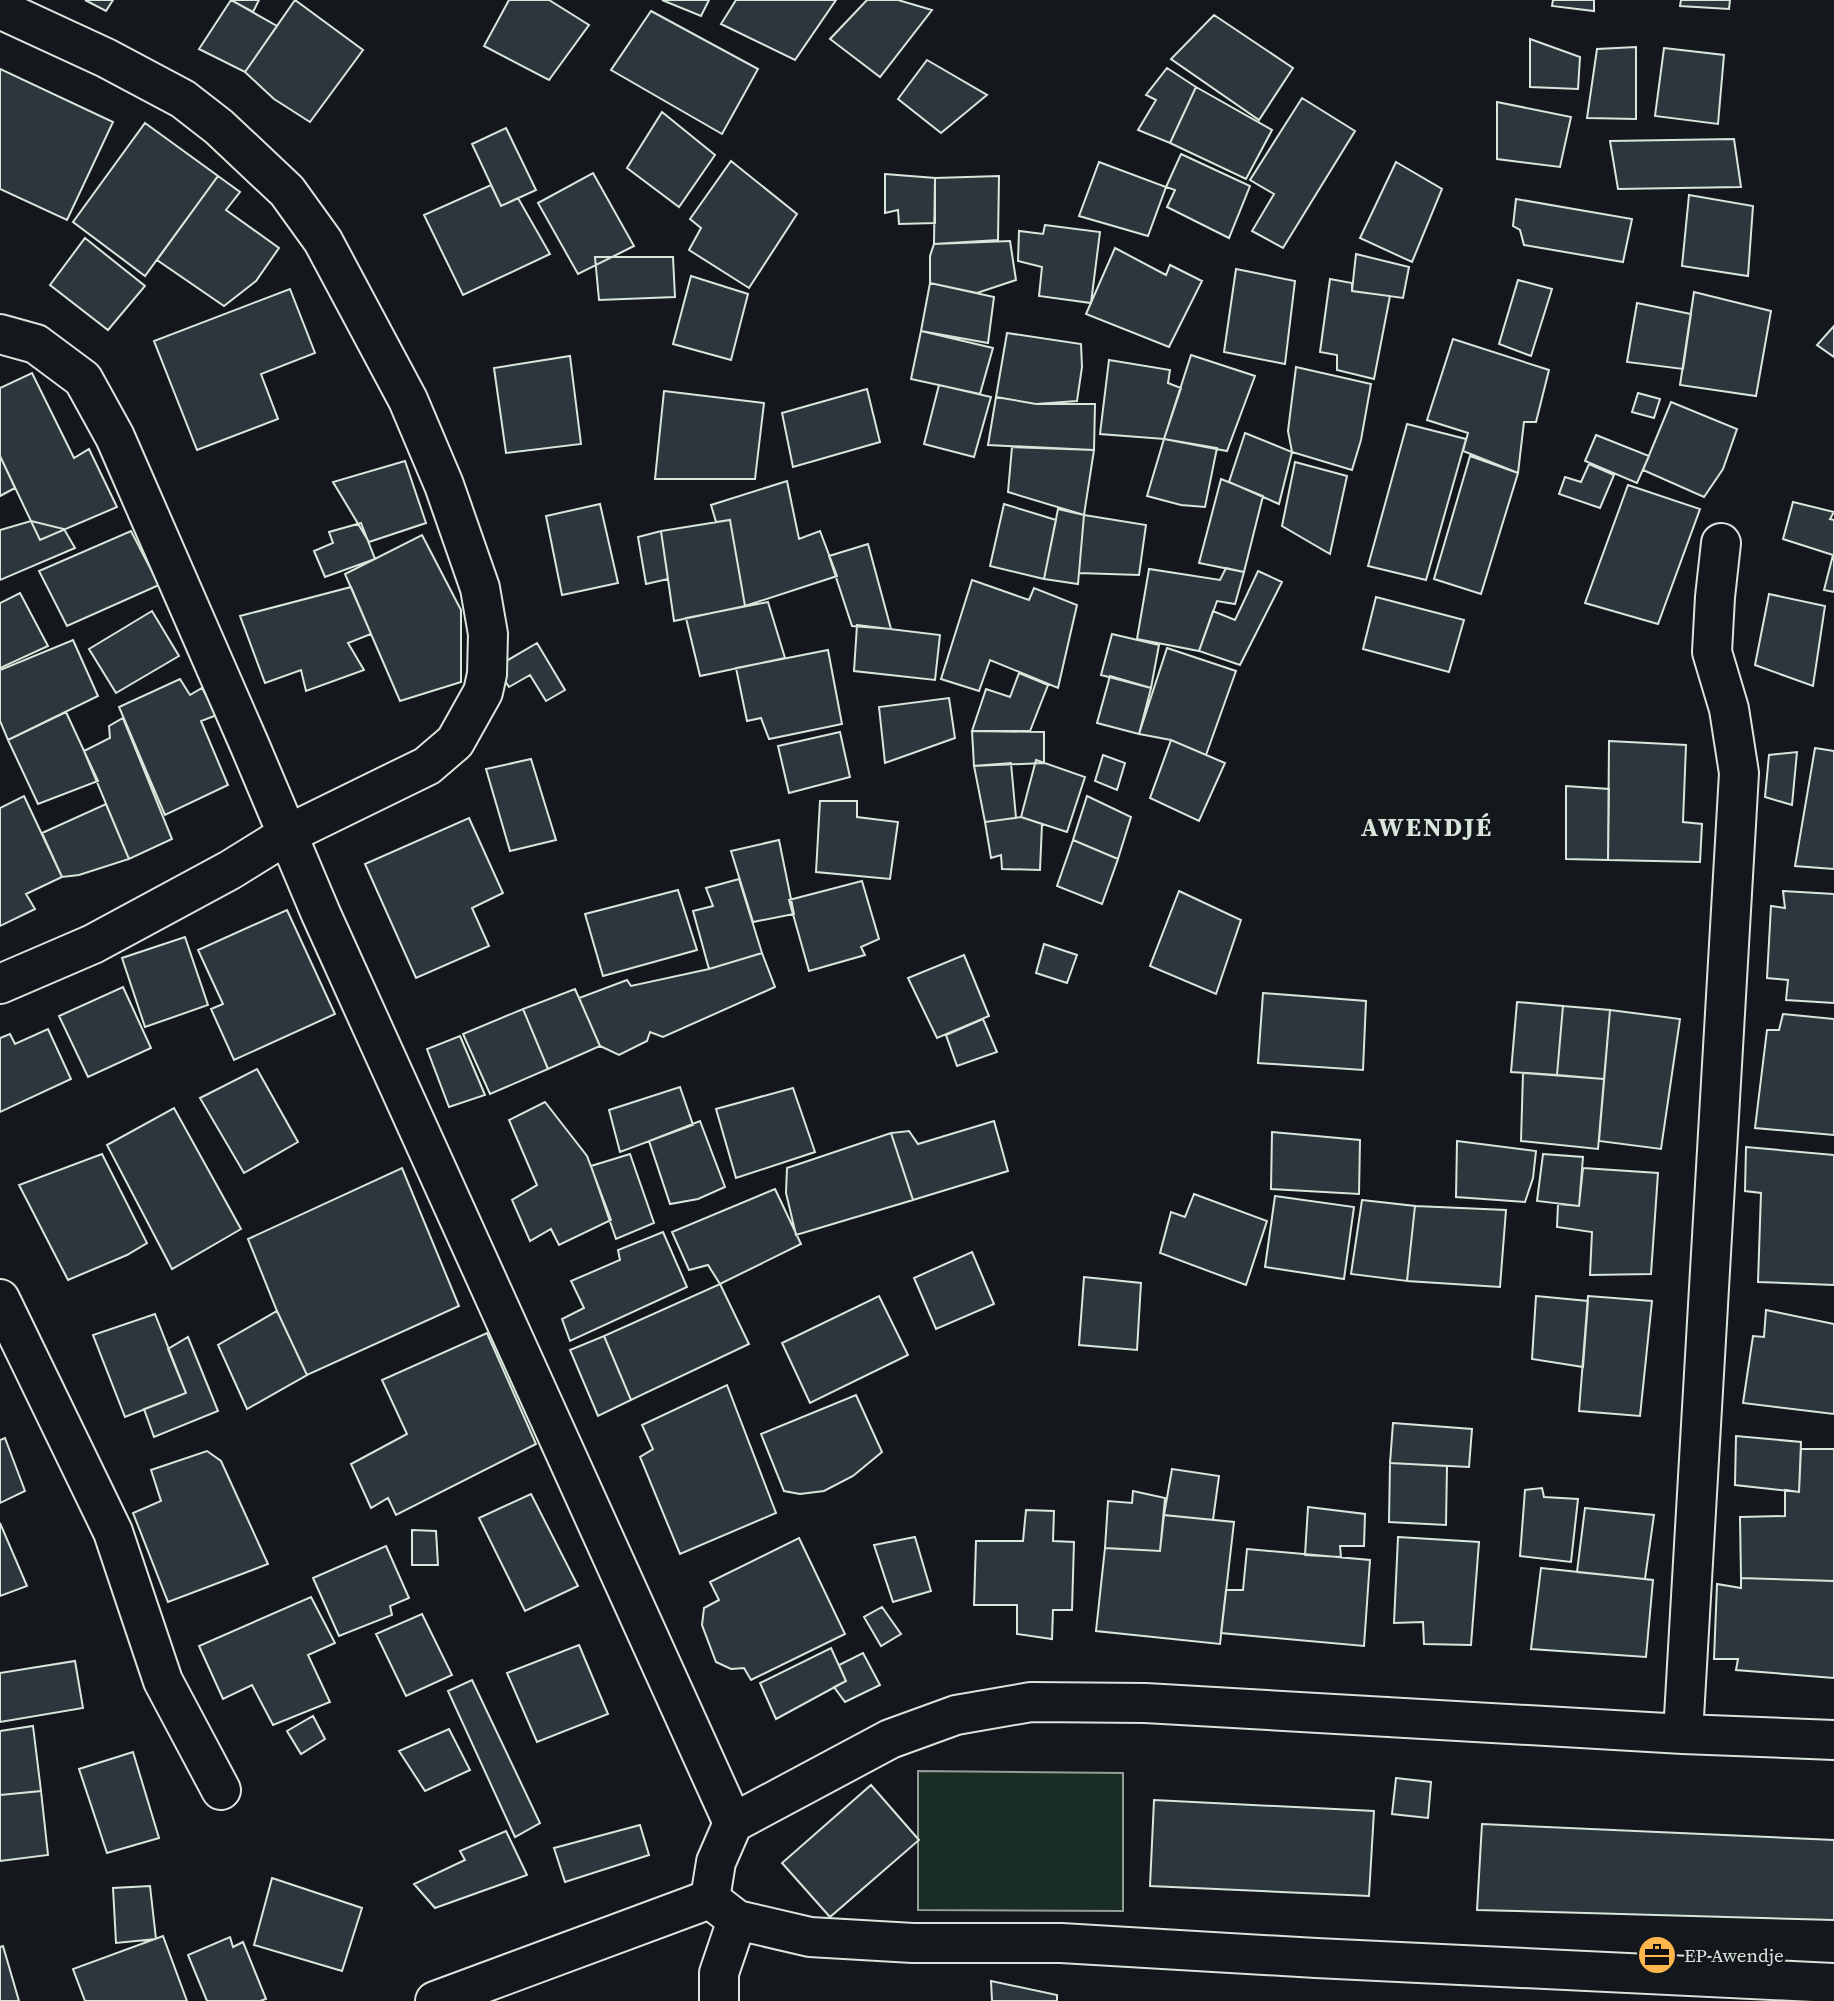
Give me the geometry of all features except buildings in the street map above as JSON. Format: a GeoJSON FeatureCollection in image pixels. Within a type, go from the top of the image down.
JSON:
{"type":"FeatureCollection","features":[{"type":"Feature","properties":{"kind":"street"},"geometry":{"type":"LineString","coordinates":[[0,9],[106,58],[183,99],[229,135],[287,191],[323,241],[408,400],[480,588],[488,634],[484,692],[454,742],[428,766],[288,834],[230,870],[93,944],[0,984]]}},
{"type":"Feature","properties":{"kind":"street"},"geometry":{"type":"LineString","coordinates":[[0,334],[36,344],[83,379],[115,437],[321,914],[733,1823]]}},
{"type":"Feature","properties":{"kind":"street"},"geometry":{"type":"LineString","coordinates":[[1683,1734],[1739,773],[1728,709],[1712,652],[1714,597],[1721,543]]}},
{"type":"Feature","properties":{"kind":"street"},"geometry":{"type":"LineString","coordinates":[[0,1299],[113,1532],[163,1681],[221,1790]]}},
{"type":"Feature","properties":{"kind":"street"},"geometry":{"type":"LineString","coordinates":[[719,2001],[723,1909],[716,1862],[733,1823],[890,1738],[956,1714],[1031,1702],[1145,1703],[1683,1734],[1834,1740]]}},
{"type":"Feature","properties":{"kind":"street"},"geometry":{"type":"LineString","coordinates":[[435,2001],[723,1909],[810,1937],[900,1942],[1061,1943],[1834,1983]]}},
{"type":"Feature","properties":{"kind":"green space"},"geometry":{"type":"Polygon","coordinates":[[[918,1771],[1123,1773],[1123,1911],[918,1910],[918,1771]]]}},
{"type":"Feature","properties":{"kind":"place","name":"EP Awendje"},"geometry":{"type":"Point","coordinates":[1657,1955]}},
{"type":"Feature","properties":{"kind":"district","name":"AWENDJÉ"},"geometry":{"type":"Point","coordinates":[1427,827]}}]}
